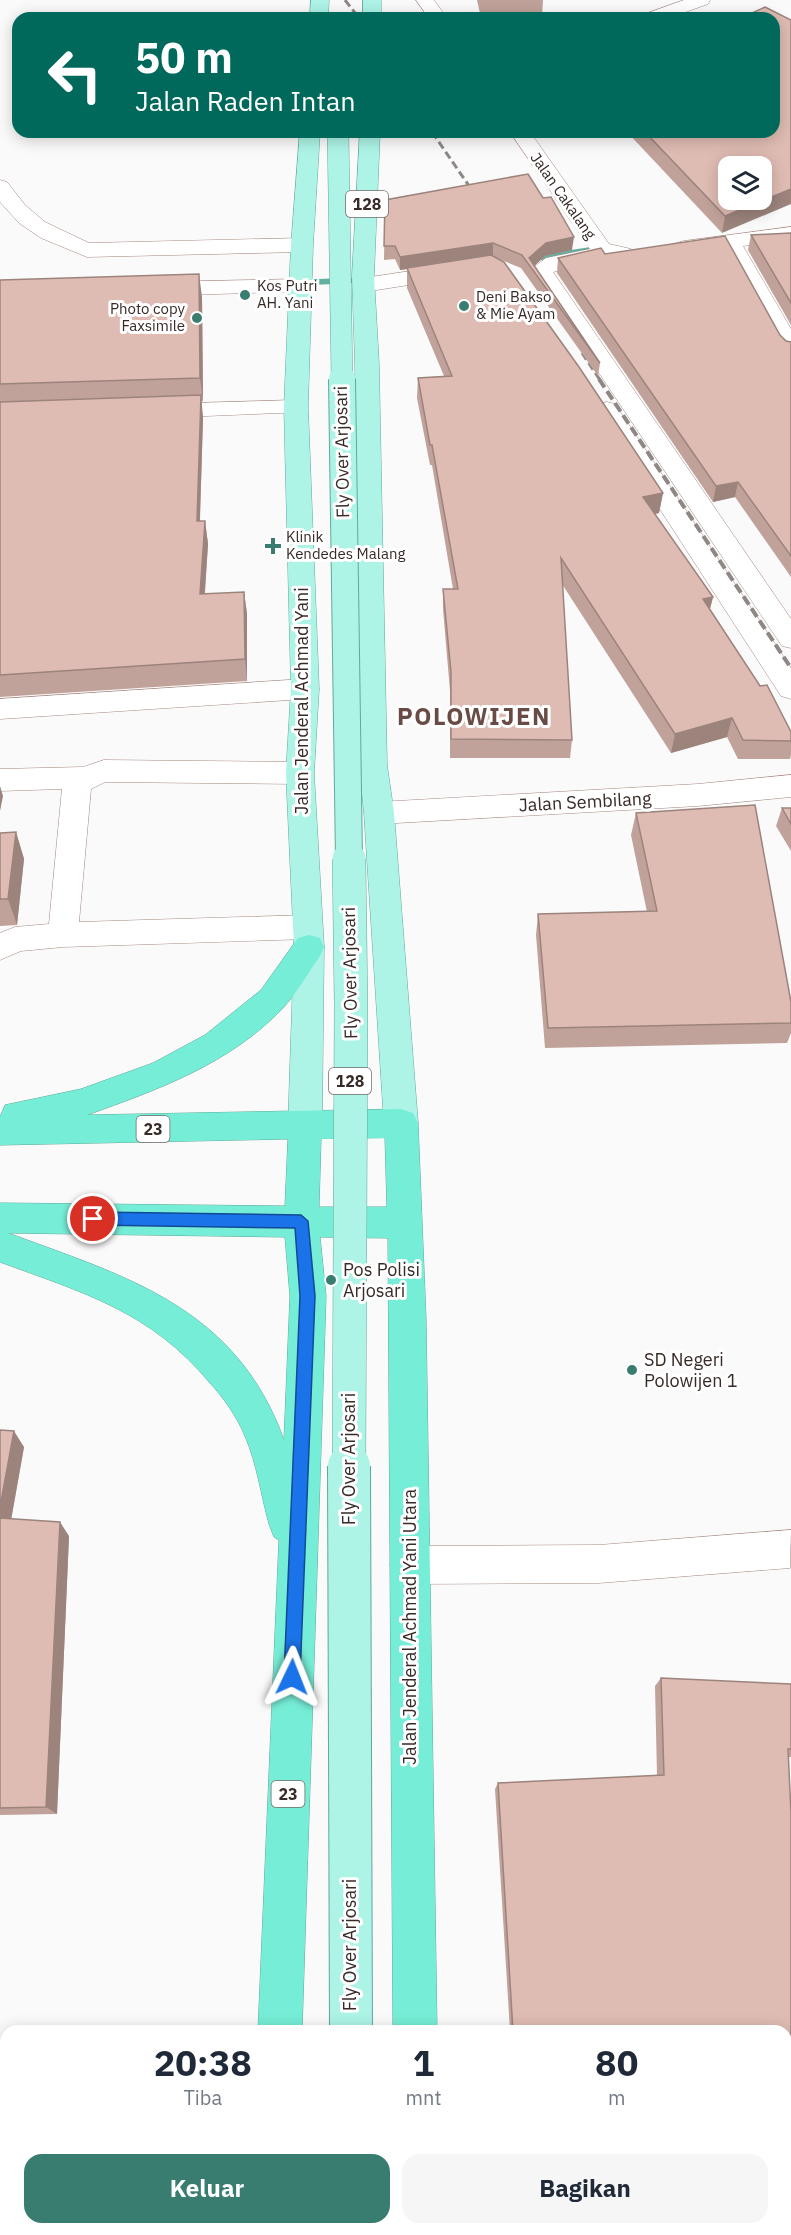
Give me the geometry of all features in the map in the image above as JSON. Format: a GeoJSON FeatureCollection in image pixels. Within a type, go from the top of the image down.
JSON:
{"type":"FeatureCollection","features":[{"type":"Feature","properties":{"kind":"highway"},"geometry":{"type":"LineString","coordinates":[[0,1118],[81,1103],[165,1072],[216,1044],[272,999],[308,937]]}},
{"type":"Feature","properties":{"kind":"highway","name":"23"},"geometry":{"type":"LineString","coordinates":[[0,1131],[305,1127],[401,1123]]}},
{"type":"Feature","properties":{"kind":"highway","name":"Jalan Jenderal Achmad Yani Utara"},"geometry":{"type":"LineString","coordinates":[[401,1123],[408,1319],[415,2025]]}},
{"type":"Feature","properties":{"kind":"highway","name":"23"},"geometry":{"type":"LineString","coordinates":[[280,2025],[296,1558],[308,1296],[301,1221],[305,1127]]}},
{"type":"Feature","properties":{"kind":"highway"},"geometry":{"type":"LineString","coordinates":[[0,1218],[403,1223]]}},
{"type":"Feature","properties":{"kind":"highway"},"geometry":{"type":"LineString","coordinates":[[0,1246],[124,1295],[157,1311],[218,1366],[246,1398],[260,1425],[269,1450],[296,1558]]}},
{"type":"Feature","properties":{"kind":"main road","name":"Jalan Jenderal Achmad Yani"},"geometry":{"type":"LineString","coordinates":[[305,1127],[308,937],[300,773],[305,689],[296,407],[303,280],[302,245],[310,138]]}},
{"type":"Feature","properties":{"kind":"main road","name":"Fly Over Arjosari"},"geometry":{"type":"LineString","coordinates":[[338,138],[351,1005],[348,1712],[351,2025]]}},
{"type":"Feature","properties":{"kind":"main road","name":"128"},"geometry":{"type":"LineString","coordinates":[[370,138],[364,283],[373,765],[379,813],[401,1123]]}},
{"type":"Feature","properties":{"kind":"main road"},"geometry":{"type":"LineString","coordinates":[[302,245],[365,243]]}},
{"type":"Feature","properties":{"kind":"main road"},"geometry":{"type":"LineString","coordinates":[[303,280],[364,283]]}},
{"type":"Feature","properties":{"kind":"street"},"geometry":{"type":"LineString","coordinates":[[668,12],[701,0]]}},
{"type":"Feature","properties":{"kind":"street","name":"Jalan Cakalang"},"geometry":{"type":"LineString","coordinates":[[524,138],[597,244],[608,252],[643,253]]}},
{"type":"Feature","properties":{"kind":"street"},"geometry":{"type":"LineString","coordinates":[[0,186],[13,207],[31,222],[63,243],[87,250],[302,245]]}},
{"type":"Feature","properties":{"kind":"street"},"geometry":{"type":"LineString","coordinates":[[665,250],[733,246],[791,233]]}},
{"type":"Feature","properties":{"kind":"street"},"geometry":{"type":"LineString","coordinates":[[733,246],[791,349]]}},
{"type":"Feature","properties":{"kind":"street"},"geometry":{"type":"LineString","coordinates":[[608,252],[554,263],[541,270],[791,639]]}},
{"type":"Feature","properties":{"kind":"street"},"geometry":{"type":"LineString","coordinates":[[364,283],[469,269]]}},
{"type":"Feature","properties":{"kind":"street"},"geometry":{"type":"LineString","coordinates":[[138,290],[303,280]]}},
{"type":"Feature","properties":{"kind":"street"},"geometry":{"type":"LineString","coordinates":[[596,393],[791,689]]}},
{"type":"Feature","properties":{"kind":"street"},"geometry":{"type":"LineString","coordinates":[[138,412],[296,407]]}},
{"type":"Feature","properties":{"kind":"street"},"geometry":{"type":"LineString","coordinates":[[0,709],[305,689]]}},
{"type":"Feature","properties":{"kind":"street"},"geometry":{"type":"LineString","coordinates":[[0,780],[84,778],[104,771],[300,773]]}},
{"type":"Feature","properties":{"kind":"street"},"geometry":{"type":"LineString","coordinates":[[63,935],[77,786],[84,778]]}},
{"type":"Feature","properties":{"kind":"street","name":"Jalan Sembilang"},"geometry":{"type":"LineString","coordinates":[[379,813],[698,795],[791,786]]}},
{"type":"Feature","properties":{"kind":"street"},"geometry":{"type":"LineString","coordinates":[[0,948],[15,939],[63,935],[308,937]]}},
{"type":"Feature","properties":{"kind":"street"},"geometry":{"type":"LineString","coordinates":[[409,1565],[599,1564],[790,1549]]}},
{"type":"Feature","properties":{"kind":"building"},"geometry":{"type":"Polygon","coordinates":[[[765,7],[775,12],[754,12],[765,7]]]}},
{"type":"Feature","properties":{"kind":"building"},"geometry":{"type":"Polygon","coordinates":[[[780,14],[791,20],[791,189],[772,197],[772,156],[718,156],[718,209],[651,138],[780,138],[780,14]]]}},
{"type":"Feature","properties":{"kind":"building"},"geometry":{"type":"Polygon","coordinates":[[[528,174],[543,198],[551,197],[574,237],[546,243],[529,258],[600,363],[522,255],[493,243],[400,257],[395,246],[384,246],[385,200],[528,174]]]}},
{"type":"Feature","properties":{"kind":"building"},"geometry":{"type":"Polygon","coordinates":[[[719,210],[740,210],[725,216],[719,210]]]}},
{"type":"Feature","properties":{"kind":"building"},"geometry":{"type":"Polygon","coordinates":[[[791,233],[791,303],[751,235],[791,233]]]}},
{"type":"Feature","properties":{"kind":"building"},"geometry":{"type":"Polygon","coordinates":[[[725,236],[780,335],[786,341],[791,342],[791,556],[738,482],[716,486],[558,258],[601,248],[605,254],[725,236]]]}},
{"type":"Feature","properties":{"kind":"building"},"geometry":{"type":"Polygon","coordinates":[[[491,255],[504,262],[579,367],[663,493],[643,497],[713,597],[703,599],[760,686],[767,685],[791,732],[791,741],[743,740],[732,718],[675,734],[561,558],[572,740],[451,739],[451,672],[443,589],[458,589],[418,378],[452,376],[407,268],[491,255]]]}},
{"type":"Feature","properties":{"kind":"building"},"geometry":{"type":"Polygon","coordinates":[[[199,274],[200,378],[0,384],[0,280],[199,274]]]}},
{"type":"Feature","properties":{"kind":"building"},"geometry":{"type":"Polygon","coordinates":[[[201,395],[197,521],[205,521],[200,594],[244,592],[245,659],[0,675],[0,402],[201,395]]]}},
{"type":"Feature","properties":{"kind":"building"},"geometry":{"type":"Polygon","coordinates":[[[755,805],[791,1002],[791,1023],[548,1028],[538,914],[657,911],[636,813],[755,805]]]}},
{"type":"Feature","properties":{"kind":"building"},"geometry":{"type":"Polygon","coordinates":[[[782,808],[791,808],[791,824],[782,808]]]}},
{"type":"Feature","properties":{"kind":"building"},"geometry":{"type":"Polygon","coordinates":[[[16,832],[8,899],[0,899],[0,833],[16,832]]]}},
{"type":"Feature","properties":{"kind":"building"},"geometry":{"type":"Polygon","coordinates":[[[0,1430],[14,1431],[0,1507],[0,1430]]]}},
{"type":"Feature","properties":{"kind":"building"},"geometry":{"type":"Polygon","coordinates":[[[0,1518],[60,1522],[46,1807],[0,1808],[0,1518]]]}},
{"type":"Feature","properties":{"kind":"building"},"geometry":{"type":"Polygon","coordinates":[[[661,1678],[791,1684],[791,1749],[788,1749],[791,1813],[791,2025],[513,2025],[498,1783],[664,1775],[661,1678]]]}},
{"type":"Feature","properties":{"kind":"waterway"},"geometry":{"type":"LineString","coordinates":[[522,260],[591,250]]}},
{"type":"Feature","properties":{"kind":"waterway"},"geometry":{"type":"LineString","coordinates":[[289,283],[374,280]]}},
{"type":"Feature","properties":{"kind":"railway"},"geometry":{"type":"LineString","coordinates":[[345,0],[354,12]]}},
{"type":"Feature","properties":{"kind":"railway"},"geometry":{"type":"LineString","coordinates":[[436,138],[478,199]]}},
{"type":"Feature","properties":{"kind":"railway"},"geometry":{"type":"LineString","coordinates":[[582,353],[600,380]]}},
{"type":"Feature","properties":{"kind":"railway"},"geometry":{"type":"LineString","coordinates":[[599,379],[791,668]]}},
{"type":"Feature","properties":{"kind":"place","name":"Kos Putri AH. Yani"},"geometry":{"type":"Point","coordinates":[245,295]}},
{"type":"Feature","properties":{"kind":"place","name":"Deni Bakso & Mie Ayam"},"geometry":{"type":"Point","coordinates":[464,306]}},
{"type":"Feature","properties":{"kind":"place","name":"Photo copy Faxsimile"},"geometry":{"type":"Point","coordinates":[197,318]}},
{"type":"Feature","properties":{"kind":"place","name":"Klinik Kendedes Malang"},"geometry":{"type":"Point","coordinates":[273,546]}},
{"type":"Feature","properties":{"kind":"place","name":"Pos Polisi Arjosari"},"geometry":{"type":"Point","coordinates":[331,1280]}},
{"type":"Feature","properties":{"kind":"place","name":"SD Negeri Polowijen 1"},"geometry":{"type":"Point","coordinates":[632,1370]}},
{"type":"Feature","properties":{"kind":"district","name":"POLOWIJEN"},"geometry":{"type":"Point","coordinates":[474,717]}},
{"type":"Feature","properties":{"kind":"route"},"geometry":{"type":"LineString","coordinates":[[93,1219],[301,1221],[308,1296],[292,1677]]}}]}
